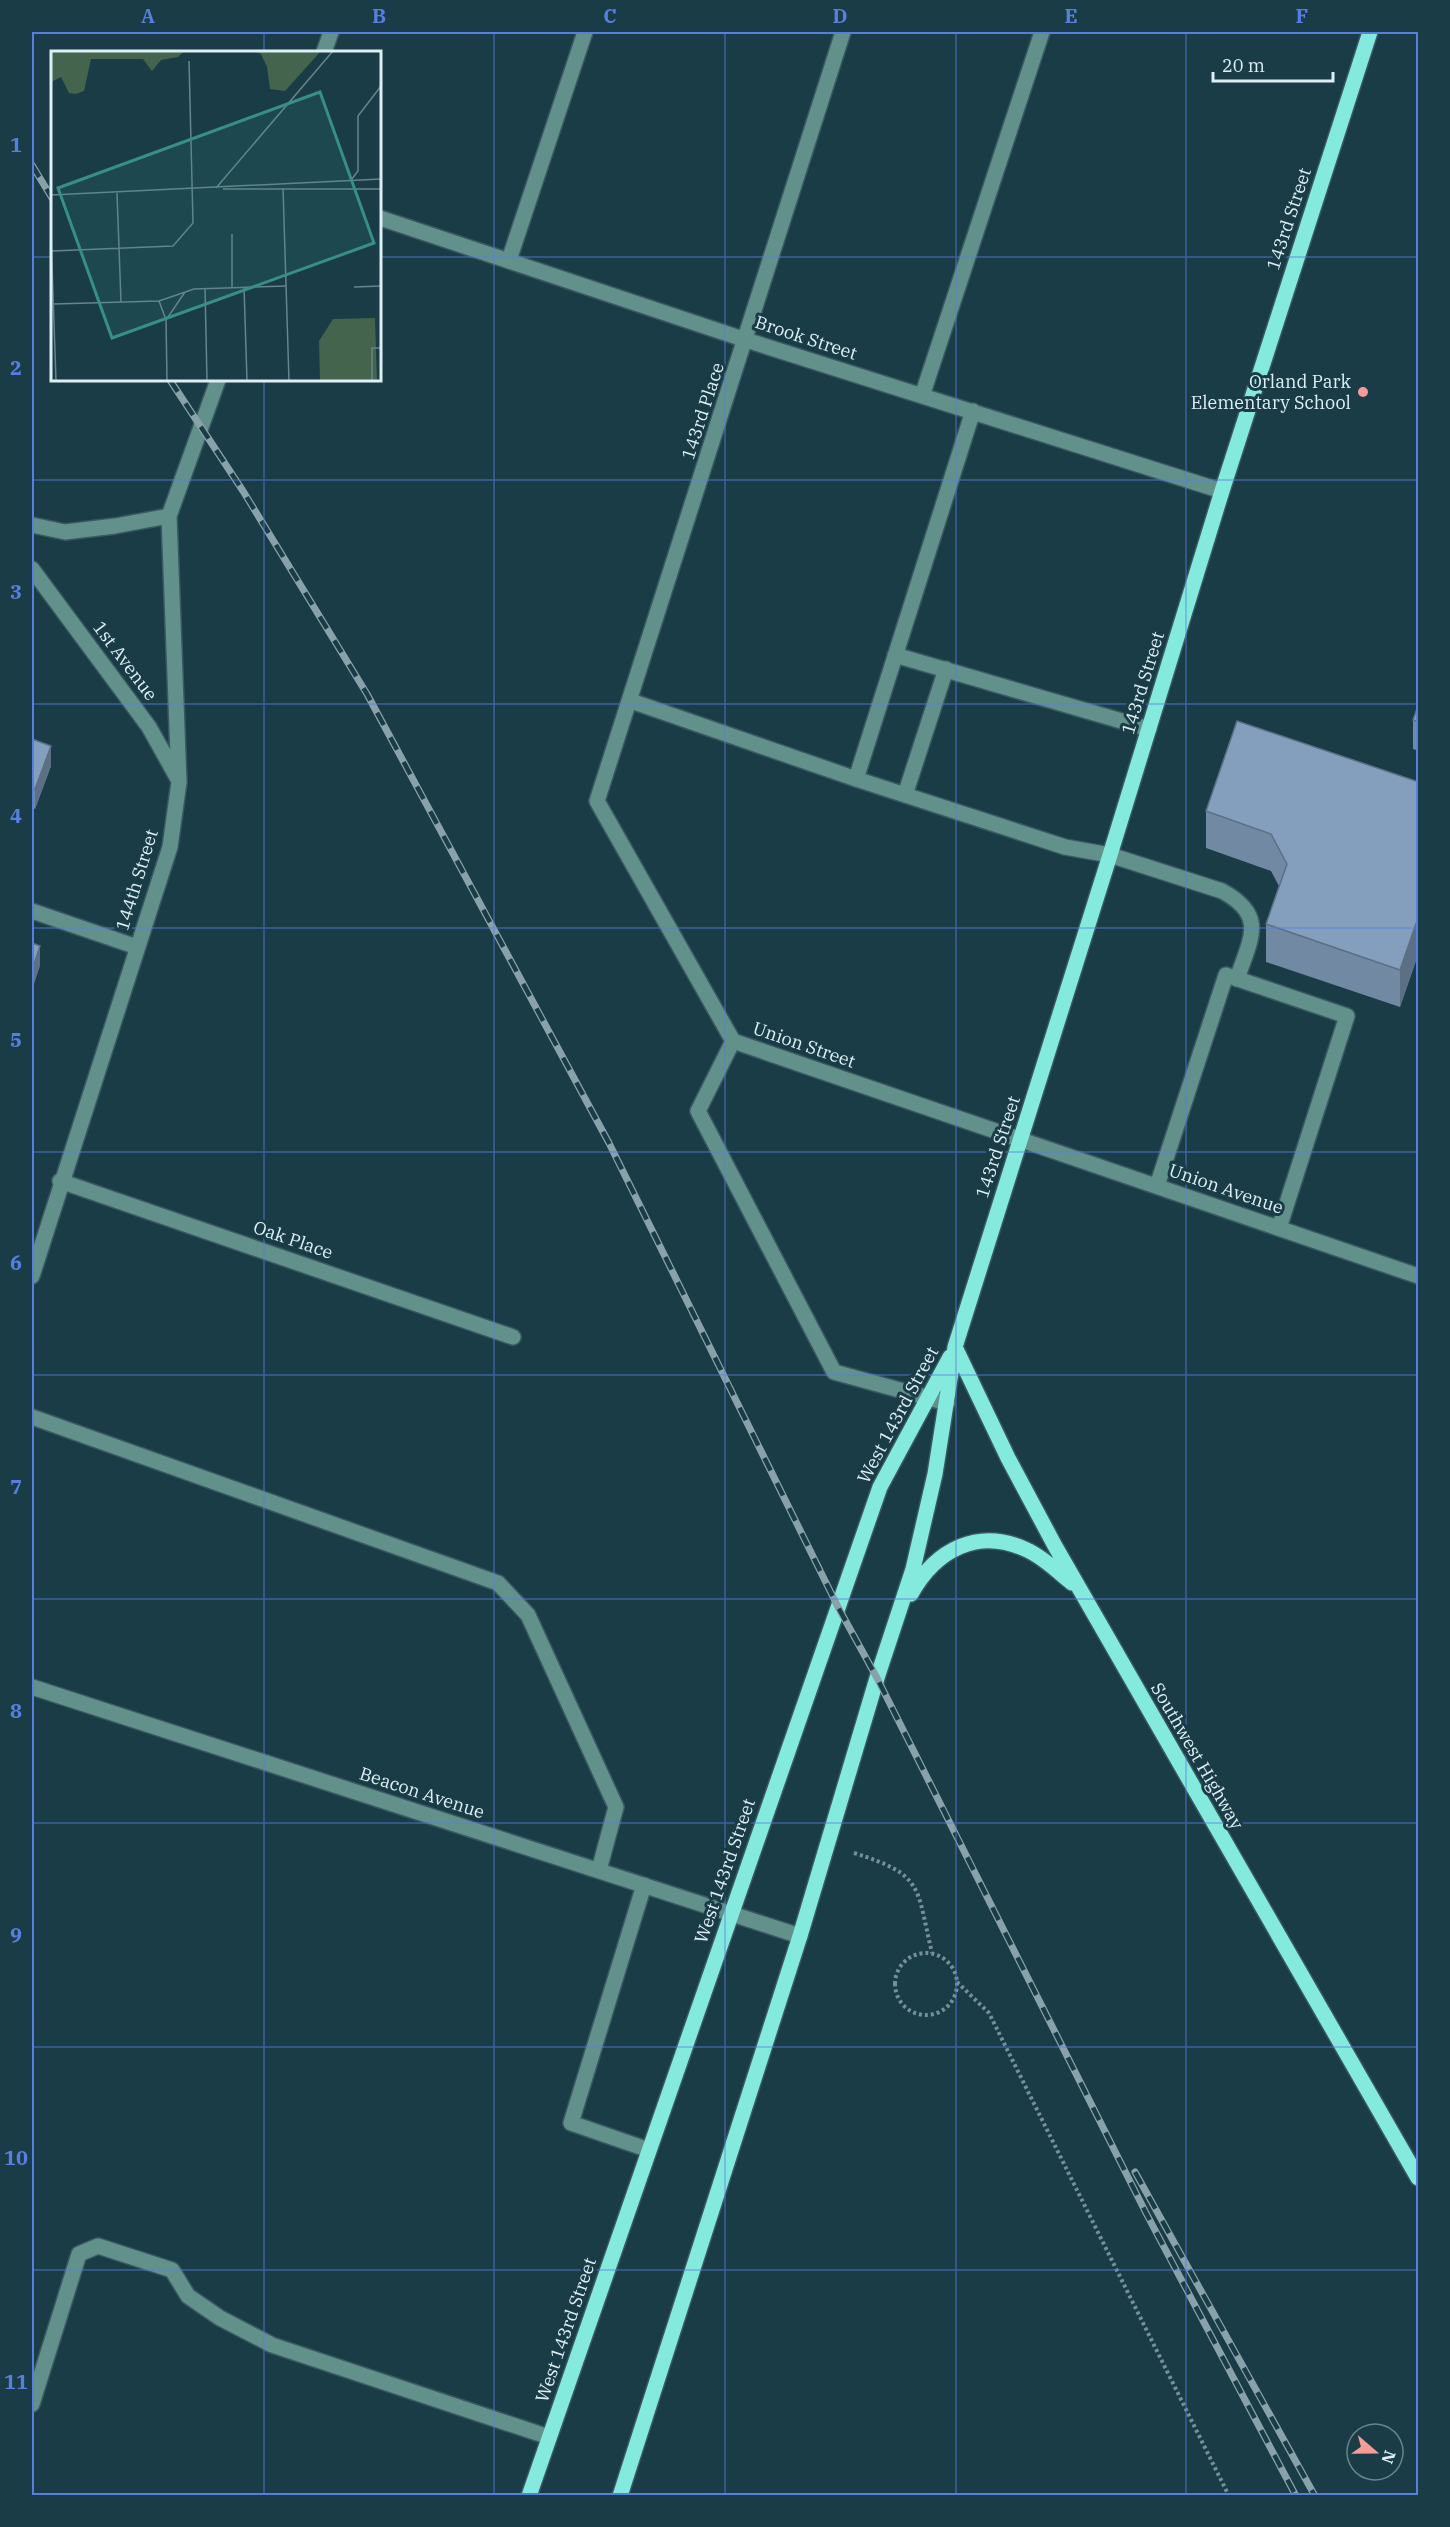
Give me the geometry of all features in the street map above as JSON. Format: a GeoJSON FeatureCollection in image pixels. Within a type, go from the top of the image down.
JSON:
{"type":"FeatureCollection","features":[{"type":"Feature","properties":{"kind":"main road","name":"143rd Street"},"geometry":{"type":"LineString","coordinates":[[955,1347],[1222,491],[1370,32]]}},
{"type":"Feature","properties":{"kind":"main road","name":"West 143rd Street"},"geometry":{"type":"LineString","coordinates":[[529,2496],[880,1487],[955,1347]]}},
{"type":"Feature","properties":{"kind":"main road","name":"West 143rd Street"},"geometry":{"type":"LineString","coordinates":[[620,2496],[800,1936],[916,1558],[935,1474],[955,1347]]}},
{"type":"Feature","properties":{"kind":"main road","name":"Southwest Highway"},"geometry":{"type":"LineString","coordinates":[[955,1347],[1008,1458],[1080,1590],[1419,2178]]}},
{"type":"Feature","properties":{"kind":"main road"},"geometry":{"type":"LineString","coordinates":[[895,1622],[916,1585],[930,1566],[958,1547],[992,1539],[1029,1550],[1080,1590]]}},
{"type":"Feature","properties":{"kind":"street"},"geometry":{"type":"LineString","coordinates":[[324,51],[331,32]]}},
{"type":"Feature","properties":{"kind":"street"},"geometry":{"type":"LineString","coordinates":[[508,260],[585,32]]}},
{"type":"Feature","properties":{"kind":"street","name":"143rd Place"},"geometry":{"type":"LineString","coordinates":[[597,801],[631,701],[843,32]]}},
{"type":"Feature","properties":{"kind":"street"},"geometry":{"type":"LineString","coordinates":[[922,396],[1042,32]]}},
{"type":"Feature","properties":{"kind":"street","name":"Brook Street"},"geometry":{"type":"LineString","coordinates":[[381,218],[746,340],[1222,491]]}},
{"type":"Feature","properties":{"kind":"street","name":"144th Street"},"geometry":{"type":"LineString","coordinates":[[32,1276],[60,1181],[170,847],[179,782],[169,516],[218,381]]}},
{"type":"Feature","properties":{"kind":"street"},"geometry":{"type":"LineString","coordinates":[[856,779],[973,411]]}},
{"type":"Feature","properties":{"kind":"street"},"geometry":{"type":"LineString","coordinates":[[32,525],[65,532],[169,516]]}},
{"type":"Feature","properties":{"kind":"street","name":"1st Avenue"},"geometry":{"type":"LineString","coordinates":[[32,569],[149,727],[179,782]]}},
{"type":"Feature","properties":{"kind":"street"},"geometry":{"type":"LineString","coordinates":[[895,655],[1149,729]]}},
{"type":"Feature","properties":{"kind":"street"},"geometry":{"type":"LineString","coordinates":[[905,795],[946,669]]}},
{"type":"Feature","properties":{"kind":"street"},"geometry":{"type":"LineString","coordinates":[[631,701],[856,779],[1065,847],[1110,855],[1222,891],[1239,900],[1251,916],[1252,931],[1237,979]]}},
{"type":"Feature","properties":{"kind":"street","name":"Union Street"},"geometry":{"type":"LineString","coordinates":[[597,801],[733,1041],[1021,1139]]}},
{"type":"Feature","properties":{"kind":"street"},"geometry":{"type":"LineString","coordinates":[[32,911],[137,946]]}},
{"type":"Feature","properties":{"kind":"street"},"geometry":{"type":"LineString","coordinates":[[1157,1186],[1226,975],[1347,1016],[1279,1228]]}},
{"type":"Feature","properties":{"kind":"street"},"geometry":{"type":"LineString","coordinates":[[733,1041],[698,1111],[834,1372],[947,1403]]}},
{"type":"Feature","properties":{"kind":"street","name":"Union Avenue"},"geometry":{"type":"LineString","coordinates":[[1021,1139],[1419,1276]]}},
{"type":"Feature","properties":{"kind":"street","name":"Oak Place"},"geometry":{"type":"LineString","coordinates":[[60,1181],[513,1337]]}},
{"type":"Feature","properties":{"kind":"street"},"geometry":{"type":"LineString","coordinates":[[32,1417],[498,1583],[528,1615],[616,1807],[598,1870]]}},
{"type":"Feature","properties":{"kind":"street","name":"Beacon Avenue"},"geometry":{"type":"LineString","coordinates":[[32,1687],[732,1912],[800,1936]]}},
{"type":"Feature","properties":{"kind":"street"},"geometry":{"type":"LineString","coordinates":[[644,1885],[571,2123],[650,2150]]}},
{"type":"Feature","properties":{"kind":"street"},"geometry":{"type":"LineString","coordinates":[[32,2404],[79,2254],[98,2246],[172,2270],[188,2296],[220,2318],[272,2345],[549,2437]]}},
{"type":"Feature","properties":{"kind":"path"},"geometry":{"type":"LineString","coordinates":[[827,1845],[880,1861],[899,1869],[910,1878],[918,1892],[932,1953]]}},
{"type":"Feature","properties":{"kind":"path"},"geometry":{"type":"LineString","coordinates":[[957,1982],[952,2002],[935,2013],[916,2013],[900,2001],[895,1991],[897,1971],[912,1956],[921,1952],[932,1953],[949,1963],[957,1982],[989,2013],[1230,2496]]}},
{"type":"Feature","properties":{"kind":"building"},"geometry":{"type":"Polygon","coordinates":[[[1419,703],[1419,722],[1413,720],[1419,703]]]}},
{"type":"Feature","properties":{"kind":"building"},"geometry":{"type":"Polygon","coordinates":[[[1237,721],[1419,782],[1419,915],[1400,970],[1266,924],[1287,864],[1271,834],[1206,811],[1237,721]]]}},
{"type":"Feature","properties":{"kind":"building"},"geometry":{"type":"Polygon","coordinates":[[[32,739],[51,746],[35,789],[32,787],[32,739]]]}},
{"type":"Feature","properties":{"kind":"building"},"geometry":{"type":"Polygon","coordinates":[[[32,943],[40,946],[32,970],[32,943]]]}},
{"type":"Feature","properties":{"kind":"railway"},"geometry":{"type":"LineString","coordinates":[[32,165],[51,196]]}},
{"type":"Feature","properties":{"kind":"railway"},"geometry":{"type":"LineString","coordinates":[[171,381],[243,491],[367,694],[609,1143],[838,1607],[877,1678],[1146,2213],[1296,2496]]}},
{"type":"Feature","properties":{"kind":"railway"},"geometry":{"type":"LineString","coordinates":[[1135,2172],[1315,2496]]}},
{"type":"Feature","properties":{"kind":"place","name":"Orland Park Elementary School"},"geometry":{"type":"Point","coordinates":[1363,392]}}]}
